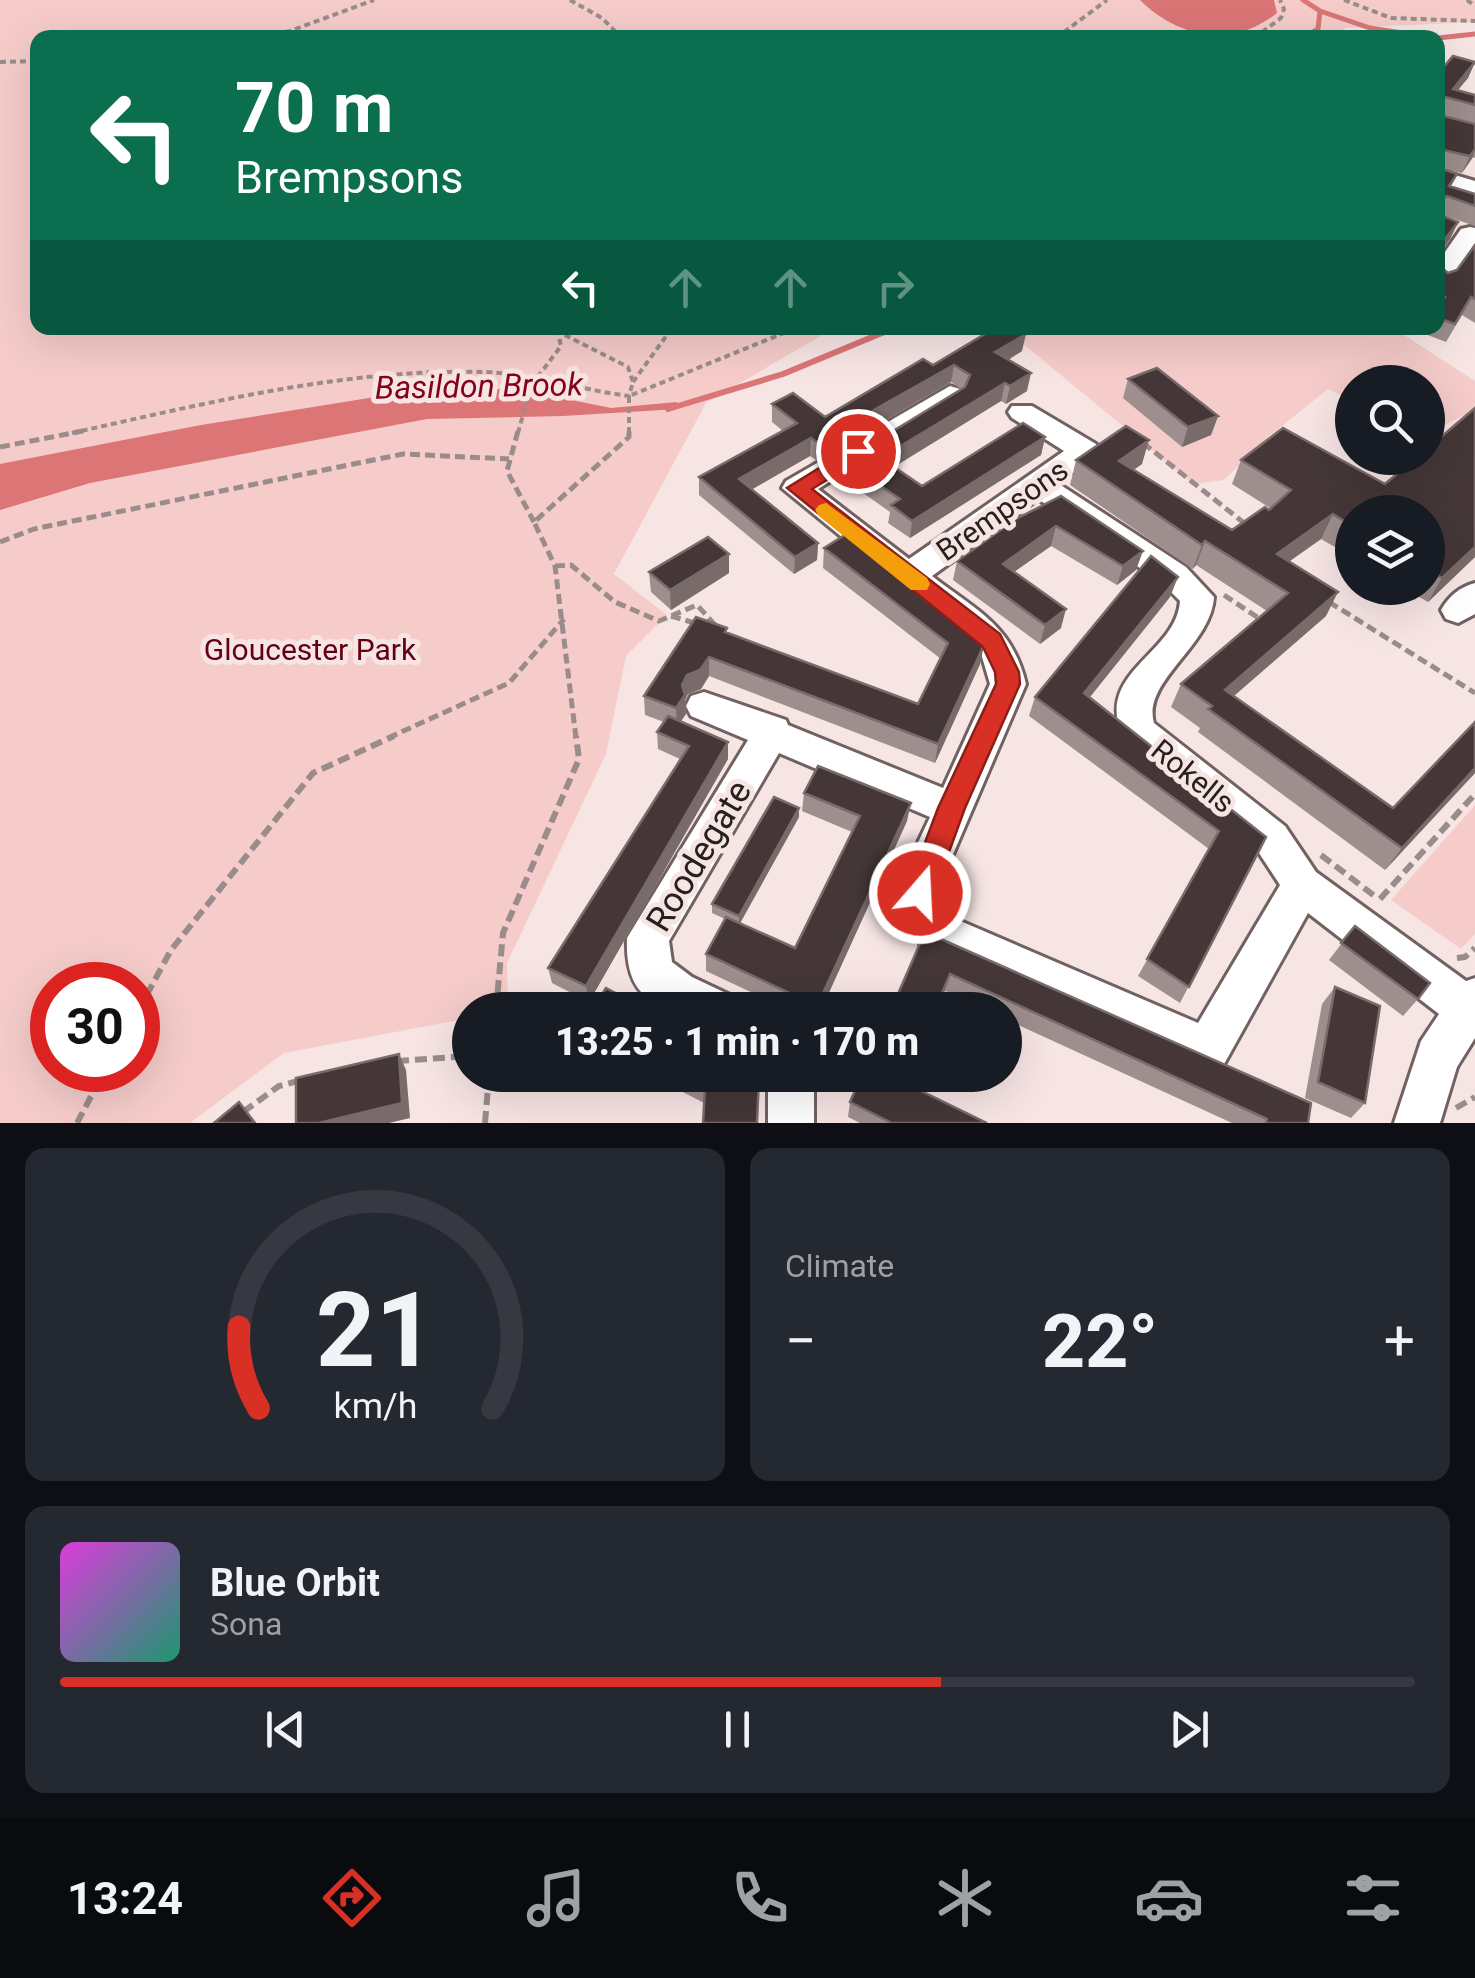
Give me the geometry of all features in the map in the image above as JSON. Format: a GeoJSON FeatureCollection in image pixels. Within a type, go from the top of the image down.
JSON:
{"type":"FeatureCollection","features":[{"type":"Feature","properties":{"kind":"street"},"geometry":{"type":"LineString","coordinates":[[1445,179],[1475,188]]}},
{"type":"Feature","properties":{"kind":"street"},"geometry":{"type":"LineString","coordinates":[[1445,226],[1472,234],[1445,270]]}},
{"type":"Feature","properties":{"kind":"street","name":"Brempsons"},"geometry":{"type":"LineString","coordinates":[[950,395],[798,488],[992,641],[1007,672],[1008,684],[952,808],[920,893],[925,917],[936,931],[1207,1050],[1309,868]]}},
{"type":"Feature","properties":{"kind":"street","name":"Brempsons"},"geometry":{"type":"LineString","coordinates":[[908,576],[1085,451],[1022,412]]}},
{"type":"Feature","properties":{"kind":"street","name":"Rokells"},"geometry":{"type":"LineString","coordinates":[[1038,485],[1174,574],[1197,597],[1195,616],[1133,701],[1133,721],[1157,748],[1309,868],[1471,1004]]}},
{"type":"Feature","properties":{"kind":"street"},"geometry":{"type":"LineString","coordinates":[[704,706],[773,731],[952,808]]}},
{"type":"Feature","properties":{"kind":"street","name":"Roodegate"},"geometry":{"type":"LineString","coordinates":[[677,992],[662,985],[650,967],[648,938],[773,731]]}},
{"type":"Feature","properties":{"kind":"street"},"geometry":{"type":"LineString","coordinates":[[1434,1117],[1437,1057],[1471,1004]]}},
{"type":"Feature","properties":{"kind":"street"},"geometry":{"type":"LineString","coordinates":[[791,1092],[792,1123]]}},
{"type":"Feature","properties":{"kind":"path"},"geometry":{"type":"LineString","coordinates":[[293,30],[374,0]]}},
{"type":"Feature","properties":{"kind":"path"},"geometry":{"type":"LineString","coordinates":[[570,0],[602,18],[614,30]]}},
{"type":"Feature","properties":{"kind":"path"},"geometry":{"type":"LineString","coordinates":[[1067,30],[1108,0]]}},
{"type":"Feature","properties":{"kind":"path"},"geometry":{"type":"LineString","coordinates":[[1265,30],[1281,18],[1284,8],[1280,0]]}},
{"type":"Feature","properties":{"kind":"path"},"geometry":{"type":"LineString","coordinates":[[1344,0],[1394,20],[1475,21]]}},
{"type":"Feature","properties":{"kind":"path"},"geometry":{"type":"LineString","coordinates":[[1467,0],[1475,6]]}},
{"type":"Feature","properties":{"kind":"path"},"geometry":{"type":"LineString","coordinates":[[0,62],[30,61]]}},
{"type":"Feature","properties":{"kind":"path"},"geometry":{"type":"LineString","coordinates":[[498,992],[503,933],[578,759],[564,619],[554,566],[507,471],[531,386],[554,359],[561,346],[560,335]]}},
{"type":"Feature","properties":{"kind":"path"},"geometry":{"type":"LineString","coordinates":[[569,335],[628,366],[632,382]]}},
{"type":"Feature","properties":{"kind":"path"},"geometry":{"type":"LineString","coordinates":[[534,522],[629,437],[632,382],[667,335]]}},
{"type":"Feature","properties":{"kind":"path"},"geometry":{"type":"LineString","coordinates":[[0,447],[314,385],[397,376],[488,372],[535,377],[586,392],[629,396],[779,335]]}},
{"type":"Feature","properties":{"kind":"path"},"geometry":{"type":"LineString","coordinates":[[1143,442],[1260,536]]}},
{"type":"Feature","properties":{"kind":"path"},"geometry":{"type":"LineString","coordinates":[[0,542],[34,528],[403,454],[509,459]]}},
{"type":"Feature","properties":{"kind":"path"},"geometry":{"type":"LineString","coordinates":[[554,566],[571,565],[615,602],[659,621],[670,616],[697,604],[720,630],[670,616]]}},
{"type":"Feature","properties":{"kind":"path"},"geometry":{"type":"LineString","coordinates":[[1211,586],[1261,619]]}},
{"type":"Feature","properties":{"kind":"path"},"geometry":{"type":"LineString","coordinates":[[1317,594],[1475,693]]}},
{"type":"Feature","properties":{"kind":"path"},"geometry":{"type":"LineString","coordinates":[[1247,631],[1274,608]]}},
{"type":"Feature","properties":{"kind":"path"},"geometry":{"type":"LineString","coordinates":[[160,969],[170,950],[313,773],[508,683],[564,619]]}},
{"type":"Feature","properties":{"kind":"path"},"geometry":{"type":"LineString","coordinates":[[1380,900],[1475,794]]}},
{"type":"Feature","properties":{"kind":"path"},"geometry":{"type":"LineString","coordinates":[[1309,868],[1380,900],[1395,911]]}},
{"type":"Feature","properties":{"kind":"path"},"geometry":{"type":"LineString","coordinates":[[1457,958],[1465,958],[1475,948]]}},
{"type":"Feature","properties":{"kind":"path"},"geometry":{"type":"LineString","coordinates":[[387,1062],[452,1057]]}},
{"type":"Feature","properties":{"kind":"path"},"geometry":{"type":"LineString","coordinates":[[229,1123],[279,1086],[317,1076]]}},
{"type":"Feature","properties":{"kind":"path"},"geometry":{"type":"LineString","coordinates":[[76,1123],[94,1092]]}},
{"type":"Feature","properties":{"kind":"path"},"geometry":{"type":"LineString","coordinates":[[485,1123],[488,1092]]}},
{"type":"Feature","properties":{"kind":"path"},"geometry":{"type":"LineString","coordinates":[[1434,1117],[1475,1097]]}},
{"type":"Feature","properties":{"kind":"green space","name":"Gloucester Park"},"geometry":{"type":"Polygon","coordinates":[[[0,0],[1475,0],[1475,22],[1343,30],[30,30],[30,335],[822,335],[706,403],[614,574],[667,615],[626,656],[606,754],[507,963],[508,992],[452,992],[452,1021],[284,1053],[190,1123],[0,1123],[0,0]]]}},
{"type":"Feature","properties":{"kind":"green space"},"geometry":{"type":"Polygon","coordinates":[[[1012,335],[1404,335],[1475,381],[1475,419],[1466,414],[1445,425],[1445,365],[1335,365],[1335,392],[1328,389],[1268,437],[1224,480],[1193,484],[1012,335]]]}},
{"type":"Feature","properties":{"kind":"green space"},"geometry":{"type":"Polygon","coordinates":[[[1475,805],[1475,934],[1461,949],[1391,900],[1475,805]]]}},
{"type":"Feature","properties":{"kind":"shaded area"},"geometry":{"type":"Polygon","coordinates":[[[1140,0],[1274,0],[1277,13],[1246,30],[1188,30],[1155,13],[1140,0]]]}},
{"type":"Feature","properties":{"kind":"shaded area"},"geometry":{"type":"Polygon","coordinates":[[[431,388],[517,389],[611,408],[677,402],[678,409],[427,419],[90,483],[0,510],[0,464],[201,425],[431,388]]]}},
{"type":"Feature","properties":{"kind":"building"},"geometry":{"type":"Polygon","coordinates":[[[1453,56],[1475,62],[1453,89],[1475,95],[1475,105],[1445,98],[1445,66],[1453,56]]]}},
{"type":"Feature","properties":{"kind":"building"},"geometry":{"type":"Polygon","coordinates":[[[1445,116],[1475,124],[1475,149],[1470,156],[1445,150],[1445,116]]]}},
{"type":"Feature","properties":{"kind":"building"},"geometry":{"type":"Polygon","coordinates":[[[1445,170],[1457,174],[1449,186],[1475,194],[1475,206],[1447,196],[1445,170]]]}},
{"type":"Feature","properties":{"kind":"building"},"geometry":{"type":"Polygon","coordinates":[[[1445,217],[1458,222],[1445,239],[1445,217]]]}},
{"type":"Feature","properties":{"kind":"building"},"geometry":{"type":"Polygon","coordinates":[[[1475,245],[1475,299],[1471,297],[1455,324],[1445,320],[1445,271],[1457,270],[1475,245]]]}},
{"type":"Feature","properties":{"kind":"building"},"geometry":{"type":"Polygon","coordinates":[[[983,335],[1024,335],[995,352],[1031,373],[1010,386],[1005,383],[881,458],[922,486],[1023,423],[1045,437],[912,521],[891,505],[900,499],[844,461],[965,387],[970,375],[954,365],[817,442],[811,438],[739,479],[818,543],[795,557],[699,477],[797,423],[772,404],[793,393],[825,417],[923,359],[933,365],[983,335]]]}},
{"type":"Feature","properties":{"kind":"building"},"geometry":{"type":"Polygon","coordinates":[[[1157,368],[1218,416],[1188,427],[1128,379],[1157,368]]]}},
{"type":"Feature","properties":{"kind":"building"},"geometry":{"type":"Polygon","coordinates":[[[1475,408],[1475,547],[1445,575],[1445,495],[1335,495],[1335,515],[1277,554],[1335,590],[1335,595],[1225,690],[1393,808],[1475,722],[1475,768],[1402,848],[1208,709],[1212,706],[1181,684],[1288,593],[1205,541],[1202,545],[1076,460],[1126,426],[1149,440],[1119,461],[1232,530],[1265,507],[1269,510],[1291,490],[1241,460],[1283,428],[1335,457],[1335,475],[1369,475],[1385,484],[1396,475],[1445,475],[1445,434],[1475,408]]]}},
{"type":"Feature","properties":{"kind":"building"},"geometry":{"type":"Polygon","coordinates":[[[1061,496],[1143,551],[1123,566],[1056,526],[1003,564],[1066,609],[1045,625],[957,561],[1016,519],[1061,496]]]}},
{"type":"Feature","properties":{"kind":"building"},"geometry":{"type":"Polygon","coordinates":[[[848,533],[981,633],[984,645],[938,744],[709,657],[700,670],[687,675],[682,685],[685,695],[676,708],[644,696],[696,617],[727,628],[725,632],[918,704],[948,643],[824,548],[848,533]]]}},
{"type":"Feature","properties":{"kind":"building"},"geometry":{"type":"Polygon","coordinates":[[[708,537],[729,554],[670,590],[649,572],[708,537]]]}},
{"type":"Feature","properties":{"kind":"building"},"geometry":{"type":"Polygon","coordinates":[[[1151,556],[1178,577],[1084,693],[1266,837],[1189,987],[1147,959],[1219,831],[1035,697],[1151,556]]]}},
{"type":"Feature","properties":{"kind":"building"},"geometry":{"type":"Polygon","coordinates":[[[668,716],[728,742],[586,986],[548,968],[689,746],[657,732],[668,716]]]}},
{"type":"Feature","properties":{"kind":"building"},"geometry":{"type":"Polygon","coordinates":[[[818,766],[911,803],[823,992],[787,992],[706,954],[726,917],[795,948],[860,816],[804,793],[818,766]]]}},
{"type":"Feature","properties":{"kind":"building"},"geometry":{"type":"Polygon","coordinates":[[[774,797],[799,808],[739,916],[712,904],[774,797]]]}},
{"type":"Feature","properties":{"kind":"building"},"geometry":{"type":"Polygon","coordinates":[[[1355,926],[1430,983],[1418,999],[1341,943],[1355,926]]]}},
{"type":"Feature","properties":{"kind":"building"},"geometry":{"type":"Polygon","coordinates":[[[925,932],[1311,1103],[1308,1123],[1266,1123],[1267,1119],[1022,1007],[1022,992],[989,992],[950,974],[942,992],[899,992],[925,932]]]}},
{"type":"Feature","properties":{"kind":"building"},"geometry":{"type":"Polygon","coordinates":[[[1335,987],[1380,1006],[1365,1103],[1318,1082],[1335,987]]]}},
{"type":"Feature","properties":{"kind":"building"},"geometry":{"type":"Polygon","coordinates":[[[399,1054],[402,1103],[319,1123],[296,1123],[296,1078],[399,1054]]]}},
{"type":"Feature","properties":{"kind":"building"},"geometry":{"type":"Polygon","coordinates":[[[705,1092],[758,1092],[757,1123],[703,1123],[705,1092]]]}},
{"type":"Feature","properties":{"kind":"building"},"geometry":{"type":"Polygon","coordinates":[[[854,1092],[923,1092],[987,1123],[892,1123],[850,1102],[854,1092]]]}},
{"type":"Feature","properties":{"kind":"building"},"geometry":{"type":"Polygon","coordinates":[[[239,1102],[255,1123],[214,1123],[239,1102]]]}},
{"type":"Feature","properties":{"kind":"waterway","name":"Basildon Brook"},"geometry":{"type":"LineString","coordinates":[[1303,0],[1320,11]]}},
{"type":"Feature","properties":{"kind":"waterway","name":"Basildon Brook"},"geometry":{"type":"LineString","coordinates":[[1316,30],[1320,11]]}},
{"type":"Feature","properties":{"kind":"waterway"},"geometry":{"type":"LineString","coordinates":[[1320,11],[1383,30]]}},
{"type":"Feature","properties":{"kind":"waterway"},"geometry":{"type":"LineString","coordinates":[[1445,37],[1475,34]]}},
{"type":"Feature","properties":{"kind":"waterway","name":"Basildon Brook"},"geometry":{"type":"LineString","coordinates":[[668,409],[783,374],[877,335]]}},
{"type":"Feature","properties":{"kind":"slow traffic"},"geometry":{"type":"LineString","coordinates":[[826,510],[919,584]]}},
{"type":"Feature","properties":{"kind":"route"},"geometry":{"type":"LineString","coordinates":[[858,451],[798,488],[992,641],[1007,672],[1008,684],[952,808],[920,893]]}}]}
